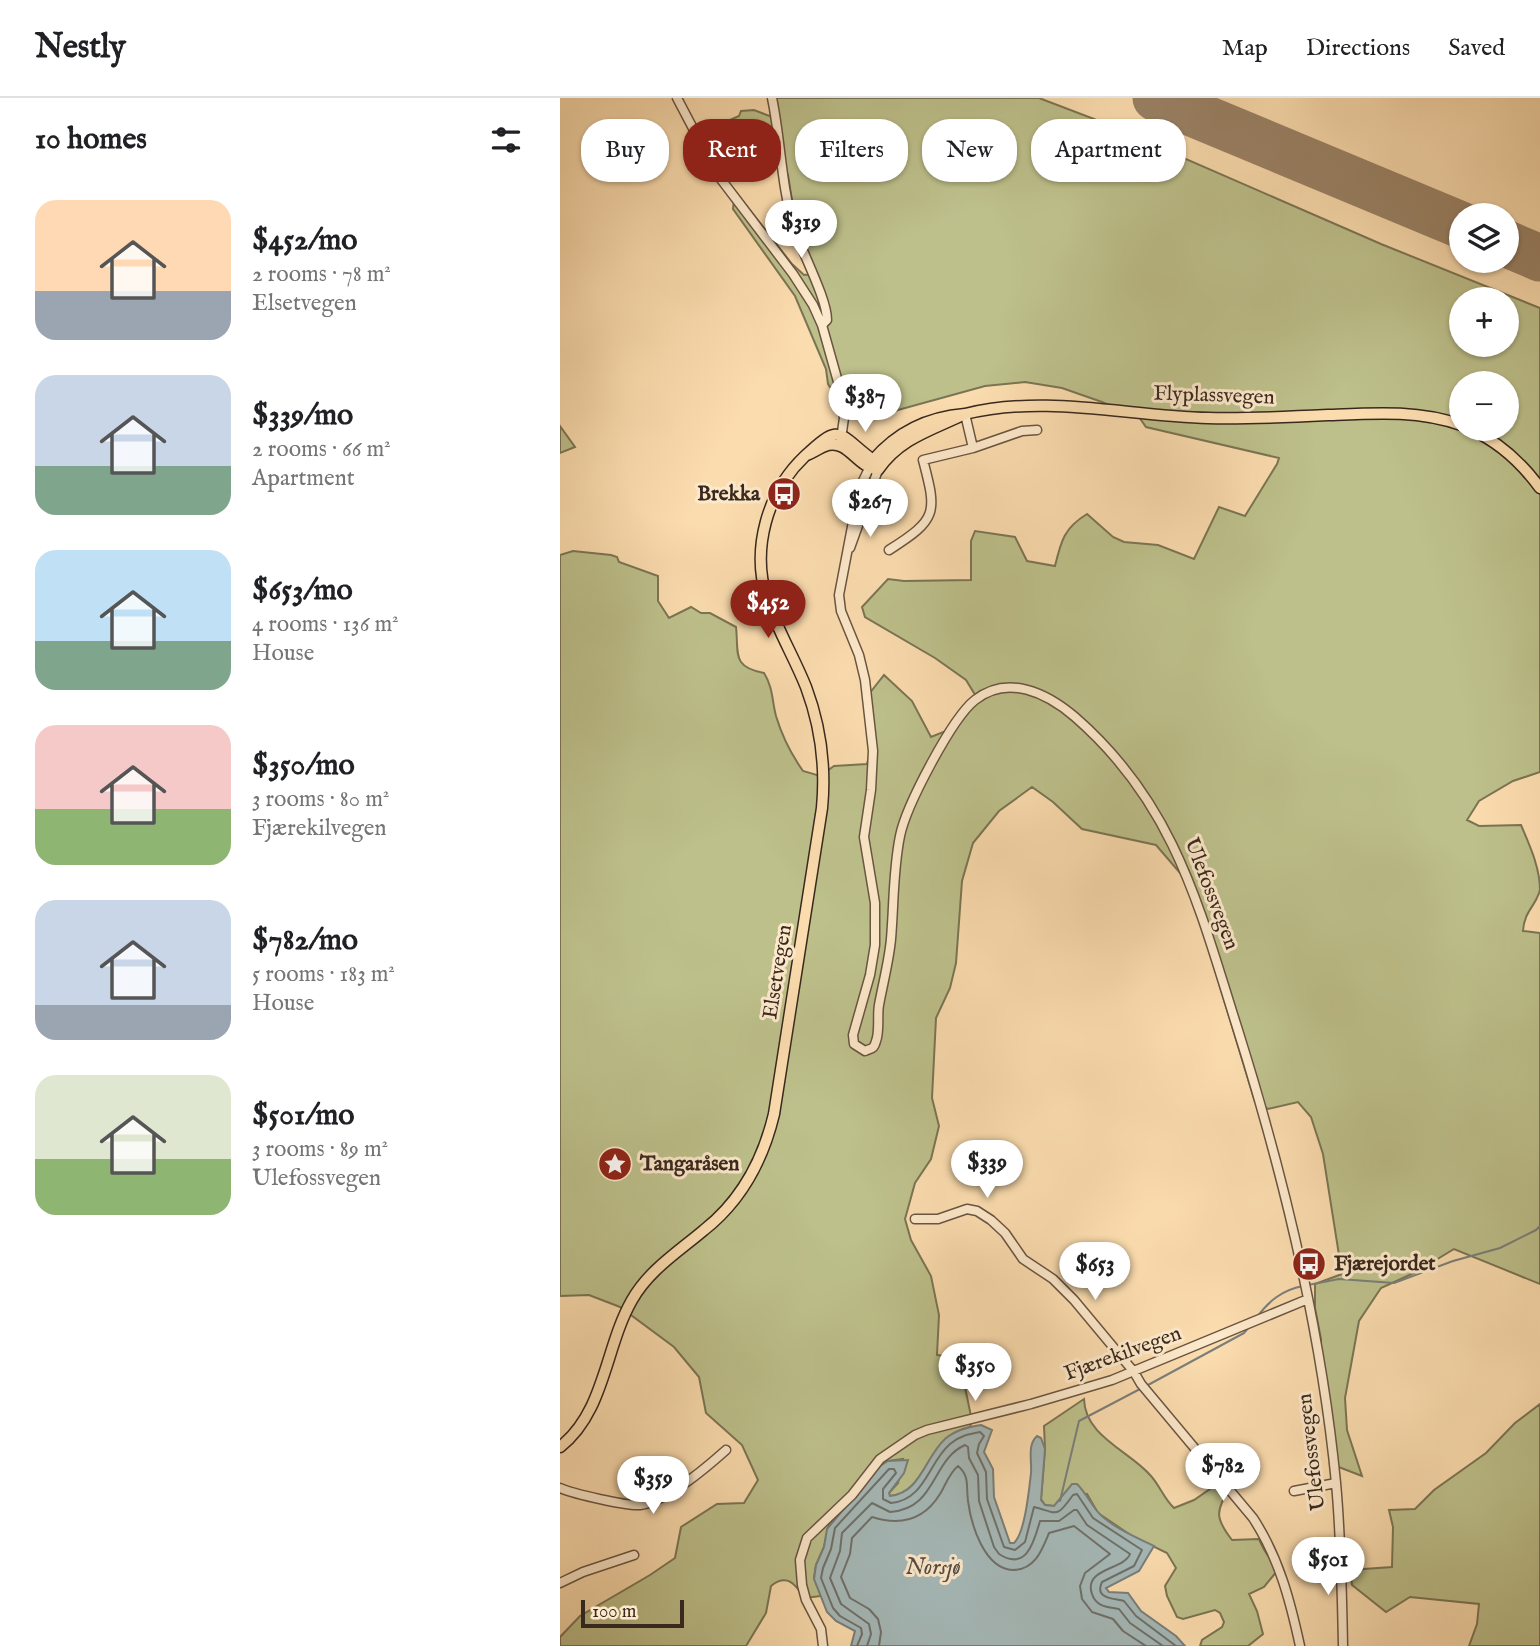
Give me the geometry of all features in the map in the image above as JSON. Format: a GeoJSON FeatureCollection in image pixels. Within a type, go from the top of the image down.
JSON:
{"type":"FeatureCollection","features":[{"type":"Feature","properties":{"kind":"main road","name":"Flyplassvegen"},"geometry":{"type":"LineString","coordinates":[[873,466],[906,441],[965,414],[1007,407],[1050,405],[1204,418],[1405,413],[1449,421]]}},
{"type":"Feature","properties":{"kind":"main road","name":"Elsetvegen"},"geometry":{"type":"LineString","coordinates":[[560,1447],[575,1433],[587,1416],[625,1313],[636,1293],[653,1272],[718,1219],[739,1196],[758,1164],[770,1130],[810,894],[824,773],[816,718],[806,687],[767,597],[762,579],[761,555],[765,523],[777,491],[793,467],[825,438],[841,440]]}},
{"type":"Feature","properties":{"kind":"main road"},"geometry":{"type":"LineString","coordinates":[[841,440],[873,466]]}},
{"type":"Feature","properties":{"kind":"main road"},"geometry":{"type":"LineString","coordinates":[[1493,441],[1510,454],[1540,488]]}},
{"type":"Feature","properties":{"kind":"street"},"geometry":{"type":"LineString","coordinates":[[677,98],[717,174],[793,274],[822,325],[842,399],[844,418],[841,440]]}},
{"type":"Feature","properties":{"kind":"street"},"geometry":{"type":"LineString","coordinates":[[772,98],[789,208],[804,257],[825,309],[827,320],[822,325]]}},
{"type":"Feature","properties":{"kind":"street"},"geometry":{"type":"LineString","coordinates":[[965,414],[972,448]]}},
{"type":"Feature","properties":{"kind":"street"},"geometry":{"type":"LineString","coordinates":[[889,550],[920,528],[930,513],[933,498],[923,460],[972,448],[1022,431],[1037,430]]}},
{"type":"Feature","properties":{"kind":"street","name":"Ulefossvegen"},"geometry":{"type":"LineString","coordinates":[[873,466],[855,511],[841,582],[840,602],[859,655],[872,728],[873,775],[864,837],[876,914],[873,961],[853,1035],[854,1044],[865,1051],[872,1048],[876,1041],[878,1011],[891,940],[895,868],[900,836],[910,804],[920,785],[959,720],[976,699],[990,691],[1012,688],[1038,693],[1054,701],[1090,731],[1131,776],[1160,820],[1185,868],[1275,1154],[1308,1299],[1326,1399],[1341,1547],[1343,1646]]}},
{"type":"Feature","properties":{"kind":"street"},"geometry":{"type":"LineString","coordinates":[[915,1219],[938,1219],[967,1209],[977,1211],[1006,1233],[1023,1259],[1052,1279],[1074,1300],[1259,1527],[1287,1587],[1300,1646]]}},
{"type":"Feature","properties":{"kind":"street","name":"Fjærekilvegen"},"geometry":{"type":"LineString","coordinates":[[823,1646],[821,1629],[804,1594],[800,1560],[804,1545],[811,1533],[852,1495],[880,1459],[927,1430],[1042,1401],[1134,1372],[1308,1299]]}},
{"type":"Feature","properties":{"kind":"street"},"geometry":{"type":"LineString","coordinates":[[560,1488],[631,1505],[645,1504],[692,1478],[726,1450]]}},
{"type":"Feature","properties":{"kind":"street"},"geometry":{"type":"LineString","coordinates":[[1294,1492],[1336,1483]]}},
{"type":"Feature","properties":{"kind":"street"},"geometry":{"type":"LineString","coordinates":[[560,1583],[583,1572],[634,1555]]}},
{"type":"Feature","properties":{"kind":"green space"},"geometry":{"type":"Polygon","coordinates":[[[776,98],[1039,98],[1094,119],[1031,119],[1031,182],[1186,182],[1186,159],[1449,273],[1488,287],[1449,287],[1449,357],[1519,357],[1519,300],[1540,308],[1540,772],[1513,781],[1479,801],[1467,820],[1479,826],[1521,825],[1540,881],[1538,896],[1526,918],[1523,931],[1540,933],[1540,1284],[1454,1249],[1416,1272],[1381,1288],[1359,1321],[1345,1398],[1347,1430],[1362,1476],[1336,1466],[1321,1363],[1315,1284],[1342,1274],[1323,1154],[1311,1117],[1298,1102],[1268,1109],[1255,1102],[1197,911],[1181,874],[1156,845],[1082,829],[1032,787],[999,811],[973,843],[962,881],[956,963],[950,988],[936,1018],[932,1098],[939,1126],[931,1159],[915,1183],[905,1219],[911,1240],[931,1276],[939,1315],[937,1355],[959,1358],[972,1421],[970,1427],[955,1432],[944,1441],[913,1485],[903,1492],[890,1496],[889,1493],[898,1483],[903,1459],[888,1461],[875,1472],[829,1524],[814,1578],[821,1596],[805,1598],[798,1588],[786,1580],[771,1586],[766,1613],[746,1646],[560,1646],[560,1637],[580,1616],[675,1558],[681,1527],[717,1504],[744,1503],[758,1480],[742,1445],[706,1413],[699,1377],[674,1347],[620,1307],[589,1295],[560,1296],[560,555],[573,551],[617,557],[619,562],[658,576],[658,601],[669,618],[691,607],[701,613],[710,613],[736,627],[737,651],[741,663],[764,673],[771,689],[778,723],[791,751],[803,771],[820,776],[834,766],[867,764],[872,745],[869,694],[884,675],[912,701],[931,737],[951,729],[977,698],[966,680],[935,658],[865,617],[862,607],[888,579],[971,580],[971,541],[975,531],[1015,537],[1027,561],[1055,566],[1068,530],[1087,514],[1113,537],[1124,542],[1158,545],[1194,559],[1219,507],[1245,516],[1279,458],[1146,427],[1139,417],[1102,402],[1062,388],[1025,382],[985,386],[869,418],[849,417],[828,384],[826,369],[795,296],[733,209],[735,191],[792,264],[804,275],[815,274],[794,213],[788,175],[781,166],[781,119],[732,119],[739,116],[741,111],[754,110],[772,117],[777,115],[776,98]]]}},
{"type":"Feature","properties":{"kind":"green space"},"geometry":{"type":"Polygon","coordinates":[[[560,426],[575,447],[560,453],[560,426]]]}},
{"type":"Feature","properties":{"kind":"green space"},"geometry":{"type":"Polygon","coordinates":[[[1084,1399],[1092,1424],[1151,1476],[1174,1508],[1194,1500],[1220,1482],[1231,1486],[1220,1508],[1222,1525],[1232,1540],[1259,1539],[1277,1571],[1264,1587],[1249,1594],[1263,1634],[1248,1646],[1200,1646],[1202,1640],[1222,1627],[1224,1622],[1220,1613],[1215,1610],[1183,1619],[1177,1617],[1165,1586],[1176,1568],[1167,1553],[1132,1536],[1098,1513],[1087,1494],[1054,1506],[1045,1505],[1041,1499],[1044,1426],[1084,1399]]]}},
{"type":"Feature","properties":{"kind":"green space"},"geometry":{"type":"Polygon","coordinates":[[[1540,1404],[1540,1646],[1469,1646],[1477,1624],[1479,1604],[1410,1597],[1386,1612],[1352,1585],[1350,1570],[1392,1567],[1393,1527],[1389,1510],[1415,1509],[1434,1490],[1486,1453],[1515,1423],[1540,1404]]]}},
{"type":"Feature","properties":{"kind":"water","name":"Norsjø"},"geometry":{"type":"Polygon","coordinates":[[[981,1425],[992,1430],[984,1452],[993,1469],[994,1497],[1010,1543],[1014,1543],[1018,1538],[1024,1521],[1031,1473],[1031,1448],[1037,1436],[1041,1438],[1045,1449],[1041,1500],[1045,1505],[1054,1506],[1072,1484],[1077,1484],[1108,1521],[1154,1546],[1139,1571],[1106,1588],[1109,1592],[1128,1593],[1141,1611],[1176,1636],[1185,1646],[851,1646],[855,1631],[836,1621],[827,1612],[814,1579],[827,1529],[880,1466],[888,1461],[908,1460],[904,1473],[889,1493],[890,1496],[900,1493],[916,1481],[945,1439],[962,1429],[981,1425]]]}},
{"type":"Feature","properties":{"kind":"waterway"},"geometry":{"type":"LineString","coordinates":[[1308,1285],[1339,1279],[1394,1283],[1453,1261],[1500,1248],[1540,1226]]}},
{"type":"Feature","properties":{"kind":"waterway"},"geometry":{"type":"LineString","coordinates":[[1257,1317],[1277,1297],[1303,1286]]}},
{"type":"Feature","properties":{"kind":"waterway"},"geometry":{"type":"LineString","coordinates":[[1148,1385],[1244,1333],[1249,1327]]}},
{"type":"Feature","properties":{"kind":"waterway"},"geometry":{"type":"LineString","coordinates":[[1060,1501],[1079,1421],[1140,1389]]}},
{"type":"Feature","properties":{"kind":"runway"},"geometry":{"type":"LineString","coordinates":[[1156,98],[1449,220]]}},
{"type":"Feature","properties":{"kind":"runway"},"geometry":{"type":"LineString","coordinates":[[1519,249],[1540,258]]}},
{"type":"Feature","properties":{"kind":"place","name":"Brekka"},"geometry":{"type":"Point","coordinates":[784,494]}},
{"type":"Feature","properties":{"kind":"place","name":"Tangaråsen"},"geometry":{"type":"Point","coordinates":[615,1164]}},
{"type":"Feature","properties":{"kind":"place","name":"Fjærejordet"},"geometry":{"type":"Point","coordinates":[1309,1264]}}]}
